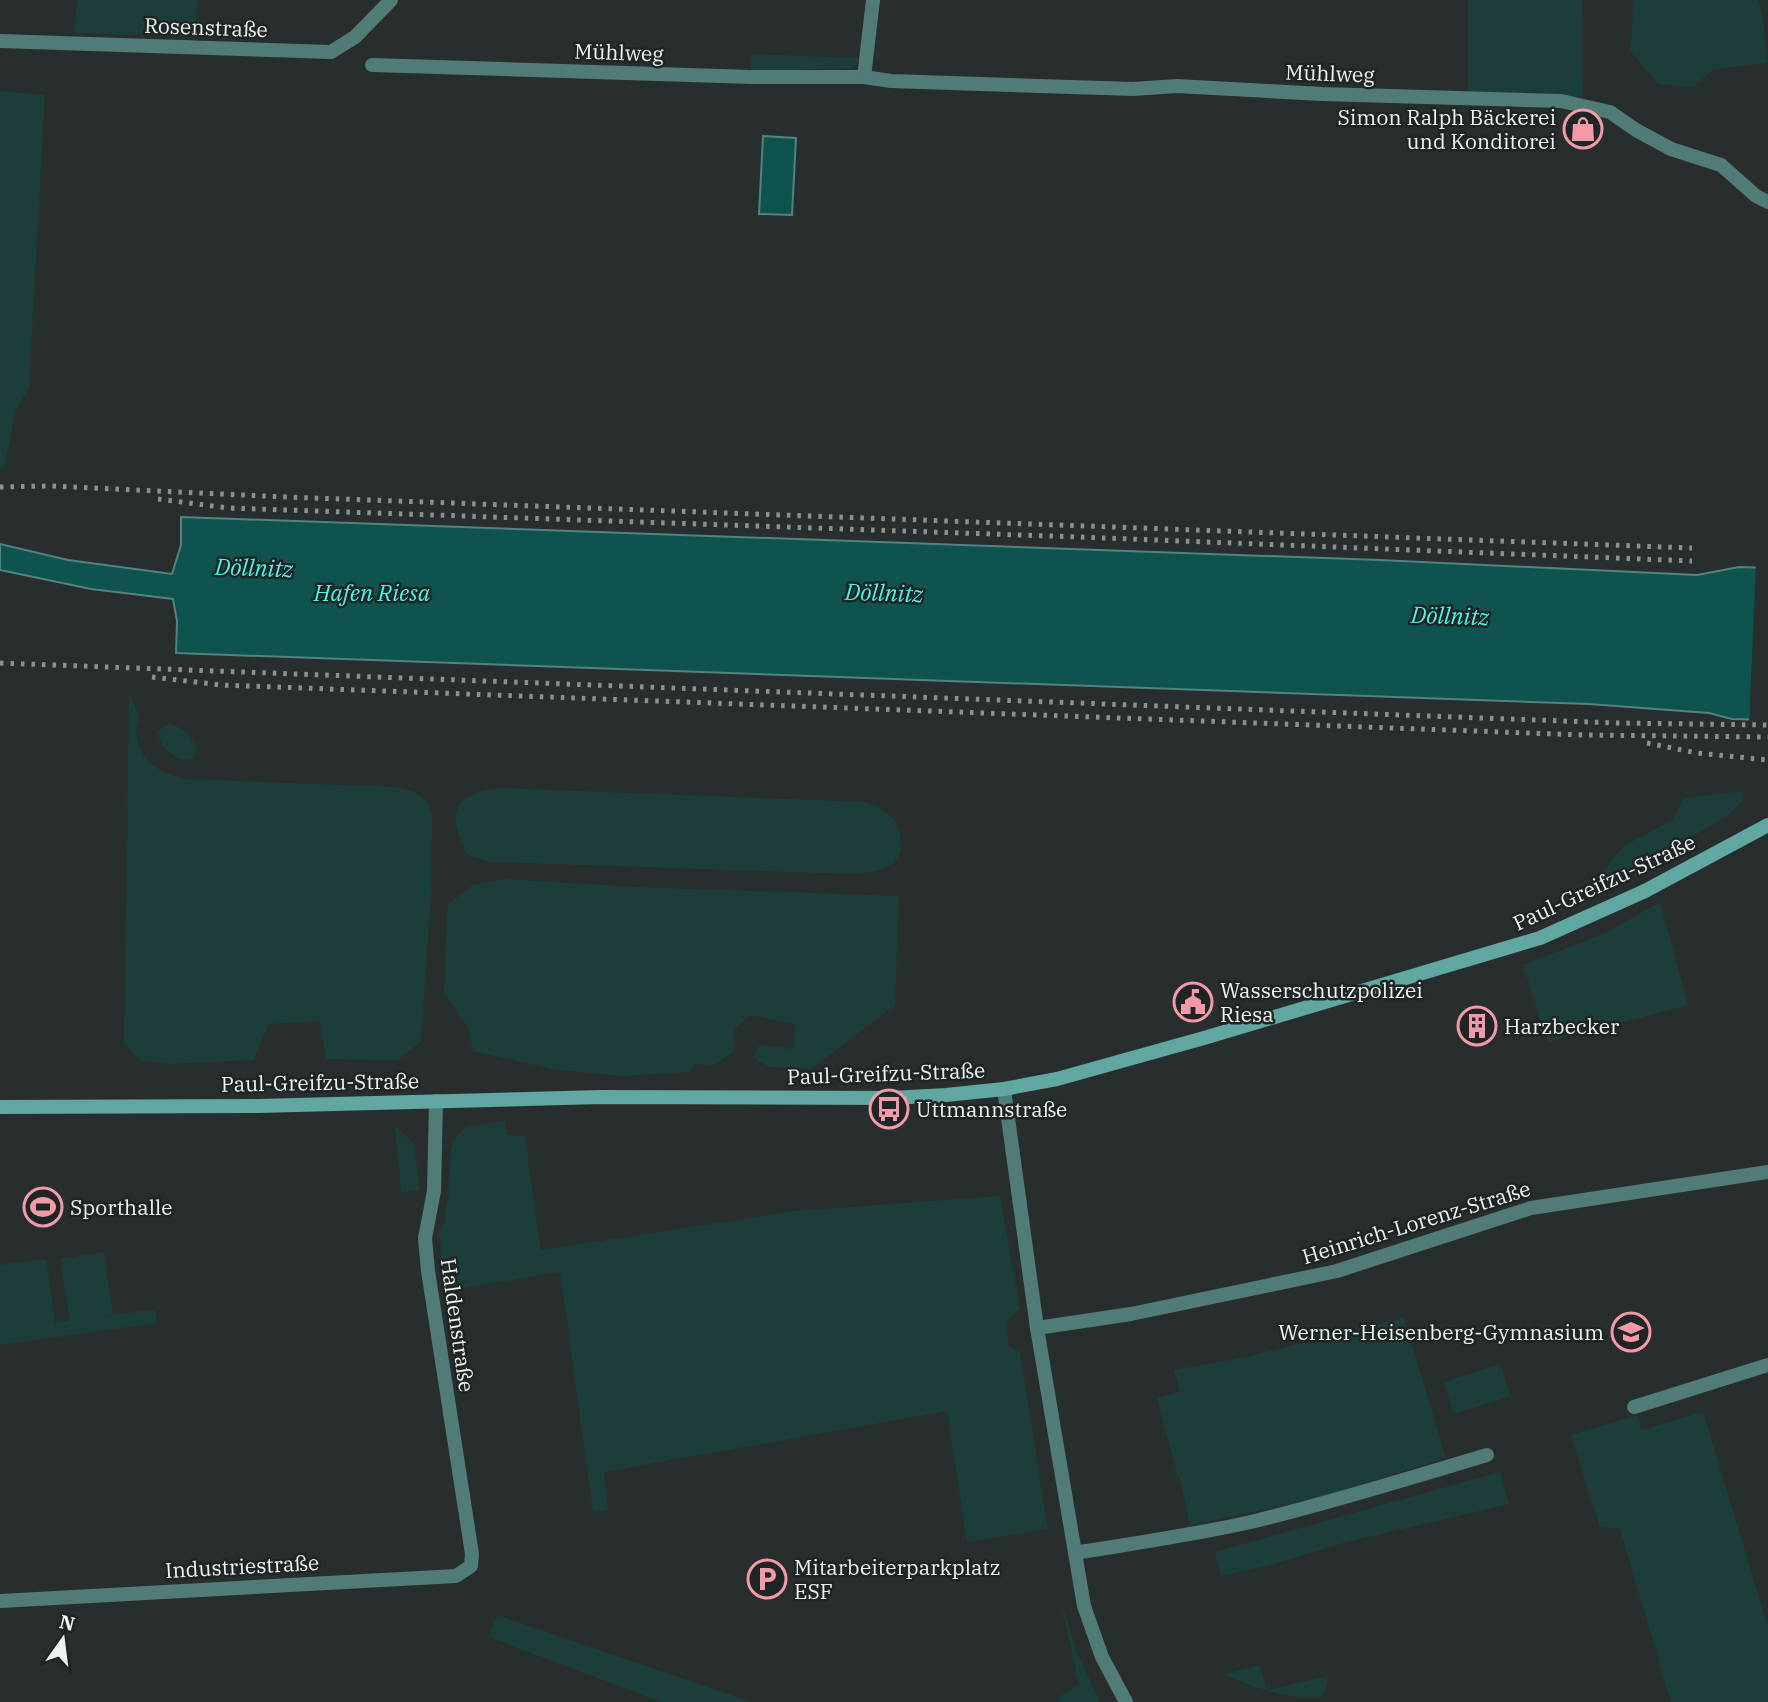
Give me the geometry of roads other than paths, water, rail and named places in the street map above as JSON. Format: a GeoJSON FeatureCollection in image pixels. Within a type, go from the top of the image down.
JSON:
{"type":"FeatureCollection","features":[{"type":"Feature","properties":{"kind":"main road","name":"Paul-Greifzu-Straße"},"geometry":{"type":"LineString","coordinates":[[0,1107],[258,1106],[601,1097],[891,1098],[1004,1089],[1057,1079],[1180,1045],[1540,938],[1645,891],[1768,825]]}},
{"type":"Feature","properties":{"kind":"street","name":"Rosenstraße"},"geometry":{"type":"LineString","coordinates":[[0,41],[331,52],[355,37],[391,0]]}},
{"type":"Feature","properties":{"kind":"street"},"geometry":{"type":"LineString","coordinates":[[864,77],[873,0]]}},
{"type":"Feature","properties":{"kind":"street","name":"Mühlweg"},"geometry":{"type":"LineString","coordinates":[[372,65],[752,78],[864,77],[891,81],[1133,89],[1177,86],[1335,95],[1561,101],[1610,112],[1671,149],[1721,165],[1756,196],[1768,202]]}},
{"type":"Feature","properties":{"kind":"street"},"geometry":{"type":"LineString","coordinates":[[1004,1089],[1037,1328],[1084,1606],[1102,1657],[1126,1702]]}},
{"type":"Feature","properties":{"kind":"street","name":"Haldenstraße"},"geometry":{"type":"LineString","coordinates":[[436,1101],[434,1191],[425,1238],[472,1554]]}},
{"type":"Feature","properties":{"kind":"street","name":"Heinrich-Lorenz-Straße"},"geometry":{"type":"LineString","coordinates":[[1037,1328],[1131,1314],[1337,1271],[1531,1208],[1768,1172]]}},
{"type":"Feature","properties":{"kind":"street"},"geometry":{"type":"LineString","coordinates":[[1634,1407],[1768,1365]]}},
{"type":"Feature","properties":{"kind":"street"},"geometry":{"type":"LineString","coordinates":[[1075,1553],[1183,1536],[1253,1521],[1487,1455]]}},
{"type":"Feature","properties":{"kind":"street","name":"Industriestraße"},"geometry":{"type":"LineString","coordinates":[[0,1601],[456,1576],[471,1566],[472,1554]]}},
{"type":"Feature","properties":{"kind":"water"},"geometry":{"type":"Polygon","coordinates":[[[763,136],[796,138],[792,215],[759,214],[763,136]]]}},
{"type":"Feature","properties":{"kind":"water","name":"Hafen Riesa"},"geometry":{"type":"Polygon","coordinates":[[[181,517],[1380,560],[1697,575],[1739,567],[1768,568],[1768,720],[1732,719],[1709,713],[1589,704],[176,653],[177,621],[173,599],[91,589],[0,570],[0,544],[68,560],[172,574],[181,545],[181,517]]]}},
{"type":"Feature","properties":{"kind":"railway"},"geometry":{"type":"LineString","coordinates":[[0,487],[50,486],[1692,548]]}},
{"type":"Feature","properties":{"kind":"railway"},"geometry":{"type":"LineString","coordinates":[[158,499],[228,508],[1692,561]]}},
{"type":"Feature","properties":{"kind":"railway"},"geometry":{"type":"LineString","coordinates":[[0,663],[1617,723],[1768,725]]}},
{"type":"Feature","properties":{"kind":"railway"},"geometry":{"type":"LineString","coordinates":[[152,677],[221,685],[1583,735],[1768,737]]}},
{"type":"Feature","properties":{"kind":"railway"},"geometry":{"type":"LineString","coordinates":[[1647,743],[1697,753],[1768,760]]}},
{"type":"Feature","properties":{"kind":"place","name":"Simon Ralph Bäckerei und Konditorei"},"geometry":{"type":"Point","coordinates":[1583,129]}},
{"type":"Feature","properties":{"kind":"place","name":"Wasserschutzpolizei Riesa"},"geometry":{"type":"Point","coordinates":[1193,1002]}},
{"type":"Feature","properties":{"kind":"place","name":"Harzbecker"},"geometry":{"type":"Point","coordinates":[1477,1026]}},
{"type":"Feature","properties":{"kind":"place","name":"Uttmannstraße"},"geometry":{"type":"Point","coordinates":[889,1109]}},
{"type":"Feature","properties":{"kind":"place","name":"Sporthalle"},"geometry":{"type":"Point","coordinates":[43,1207]}},
{"type":"Feature","properties":{"kind":"place","name":"Werner-Heisenberg-Gymnasium"},"geometry":{"type":"Point","coordinates":[1631,1332]}},
{"type":"Feature","properties":{"kind":"place","name":"Mitarbeiterparkplatz ESF"},"geometry":{"type":"Point","coordinates":[767,1579]}},
{"type":"Feature","properties":{"kind":"water label","name":"Döllnitz"},"geometry":{"type":"Point","coordinates":[254,567]}},
{"type":"Feature","properties":{"kind":"water label","name":"Döllnitz"},"geometry":{"type":"Point","coordinates":[884,592]}},
{"type":"Feature","properties":{"kind":"water label","name":"Döllnitz"},"geometry":{"type":"Point","coordinates":[1450,615]}}]}
